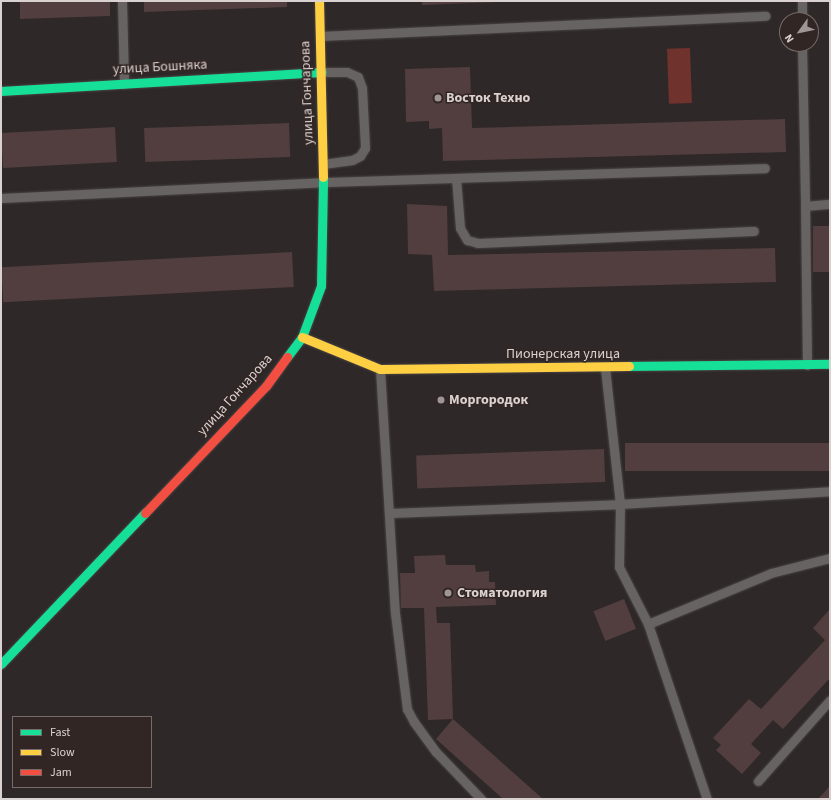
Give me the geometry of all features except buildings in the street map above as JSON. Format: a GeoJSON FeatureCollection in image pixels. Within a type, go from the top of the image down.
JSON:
{"type":"FeatureCollection","features":[{"type":"Feature","properties":{"kind":"street","name":"улица Гончарова"},"geometry":{"type":"LineString","coordinates":[[1,664],[266,386],[302,337],[321,286],[323,164],[319,1]]}},
{"type":"Feature","properties":{"kind":"street","name":"улица Бошняка"},"geometry":{"type":"LineString","coordinates":[[1,91],[321,72]]}},
{"type":"Feature","properties":{"kind":"street","name":"Пионерская улица"},"geometry":{"type":"LineString","coordinates":[[302,337],[380,369],[605,368],[830,364]]}},
{"type":"Feature","properties":{"kind":"lane"},"geometry":{"type":"LineString","coordinates":[[122,1],[124,84]]}},
{"type":"Feature","properties":{"kind":"lane"},"geometry":{"type":"LineString","coordinates":[[802,1],[802,12]]}},
{"type":"Feature","properties":{"kind":"lane"},"geometry":{"type":"LineString","coordinates":[[320,36],[766,16]]}},
{"type":"Feature","properties":{"kind":"lane"},"geometry":{"type":"LineString","coordinates":[[802,52],[807,365]]}},
{"type":"Feature","properties":{"kind":"lane"},"geometry":{"type":"LineString","coordinates":[[321,72],[347,72],[358,78],[362,88],[365,148],[360,156],[352,160],[323,164]]}},
{"type":"Feature","properties":{"kind":"lane"},"geometry":{"type":"LineString","coordinates":[[1,198],[323,182],[765,168]]}},
{"type":"Feature","properties":{"kind":"lane"},"geometry":{"type":"LineString","coordinates":[[456,178],[460,228],[467,240],[478,243],[754,231]]}},
{"type":"Feature","properties":{"kind":"lane"},"geometry":{"type":"LineString","coordinates":[[805,206],[830,204]]}},
{"type":"Feature","properties":{"kind":"lane"},"geometry":{"type":"LineString","coordinates":[[605,368],[620,504],[619,568],[648,624],[707,799]]}},
{"type":"Feature","properties":{"kind":"lane"},"geometry":{"type":"LineString","coordinates":[[380,369],[395,613],[407,709],[414,722],[436,752],[481,799]]}},
{"type":"Feature","properties":{"kind":"lane"},"geometry":{"type":"LineString","coordinates":[[390,513],[620,504],[830,491]]}},
{"type":"Feature","properties":{"kind":"lane"},"geometry":{"type":"LineString","coordinates":[[648,624],[771,573],[830,558]]}},
{"type":"Feature","properties":{"kind":"lane"},"geometry":{"type":"LineString","coordinates":[[758,781],[830,700]]}},
{"type":"Feature","properties":{"kind":"shaded area"},"geometry":{"type":"Polygon","coordinates":[[[690,48],[692,103],[669,104],[667,49],[690,48]]]}},
{"type":"Feature","properties":{"kind":"traffic: fast"},"geometry":{"type":"LineString","coordinates":[[1,91],[321,72]]}},
{"type":"Feature","properties":{"kind":"traffic: fast"},"geometry":{"type":"LineString","coordinates":[[287,357],[302,337],[321,286],[323,177]]}},
{"type":"Feature","properties":{"kind":"traffic: fast"},"geometry":{"type":"LineString","coordinates":[[629,366],[830,364]]}},
{"type":"Feature","properties":{"kind":"traffic: fast"},"geometry":{"type":"LineString","coordinates":[[1,664],[145,513]]}},
{"type":"Feature","properties":{"kind":"traffic: slow"},"geometry":{"type":"LineString","coordinates":[[319,1],[323,177]]}},
{"type":"Feature","properties":{"kind":"traffic: slow"},"geometry":{"type":"LineString","coordinates":[[302,337],[380,369],[629,366]]}},
{"type":"Feature","properties":{"kind":"traffic: jam"},"geometry":{"type":"LineString","coordinates":[[145,513],[266,386],[287,357]]}},
{"type":"Feature","properties":{"kind":"place","name":"Восток Техно"},"geometry":{"type":"Point","coordinates":[438,98]}},
{"type":"Feature","properties":{"kind":"place","name":"Моргородок"},"geometry":{"type":"Point","coordinates":[441,400]}},
{"type":"Feature","properties":{"kind":"place","name":"Стоматология"},"geometry":{"type":"Point","coordinates":[448,593]}}]}
